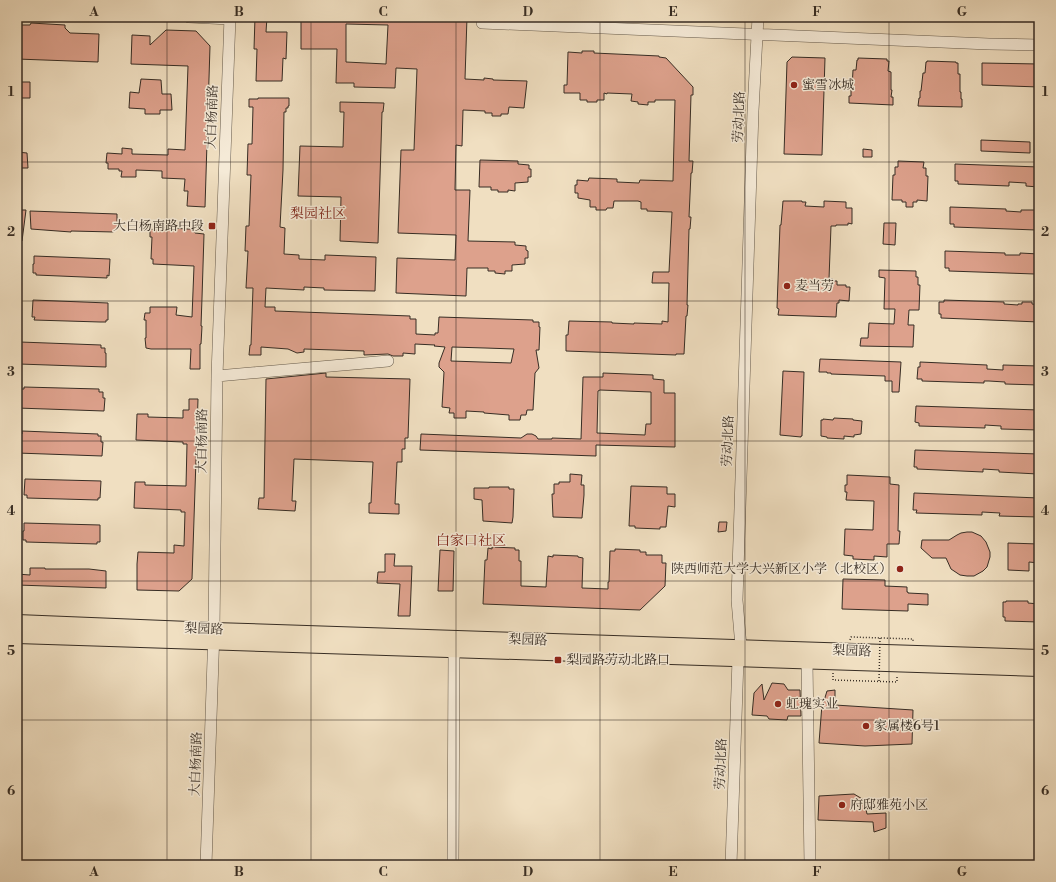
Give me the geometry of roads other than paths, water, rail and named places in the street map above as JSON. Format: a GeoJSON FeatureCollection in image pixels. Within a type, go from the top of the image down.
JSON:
{"type":"FeatureCollection","features":[{"type":"Feature","properties":{"kind":"main road","name":"梨园路"},"geometry":{"type":"LineString","coordinates":[[17,622],[214,636],[454,650],[1039,657]]}},
{"type":"Feature","properties":{"kind":"main road","name":"梨园路"},"geometry":{"type":"LineString","coordinates":[[17,636],[214,636],[739,653],[807,662],[1039,669]]}},
{"type":"Feature","properties":{"kind":"street"},"geometry":{"type":"LineString","coordinates":[[189,17],[230,18]]}},
{"type":"Feature","properties":{"kind":"street","name":"劳动北路"},"geometry":{"type":"LineString","coordinates":[[731,865],[739,653],[737,600],[752,140],[758,17]]}},
{"type":"Feature","properties":{"kind":"street","name":"大白杨南路"},"geometry":{"type":"LineString","coordinates":[[206,865],[214,636],[217,376],[230,18]]}},
{"type":"Feature","properties":{"kind":"street"},"geometry":{"type":"LineString","coordinates":[[482,23],[1039,45]]}},
{"type":"Feature","properties":{"kind":"street"},"geometry":{"type":"LineString","coordinates":[[217,376],[388,361]]}},
{"type":"Feature","properties":{"kind":"street"},"geometry":{"type":"LineString","coordinates":[[453,865],[454,650]]}},
{"type":"Feature","properties":{"kind":"street"},"geometry":{"type":"LineString","coordinates":[[807,662],[810,865]]}},
{"type":"Feature","properties":{"kind":"place","name":"蜜雪冰城"},"geometry":{"type":"Point","coordinates":[794,85]}},
{"type":"Feature","properties":{"kind":"place","name":"大白杨南路中段"},"geometry":{"type":"Point","coordinates":[212,226]}},
{"type":"Feature","properties":{"kind":"place","name":"麦当劳"},"geometry":{"type":"Point","coordinates":[787,286]}},
{"type":"Feature","properties":{"kind":"place","name":"陕西师范大学大兴新区小学（北校区）"},"geometry":{"type":"Point","coordinates":[900,569]}},
{"type":"Feature","properties":{"kind":"place","name":"梨园路劳动北路口"},"geometry":{"type":"Point","coordinates":[558,660]}},
{"type":"Feature","properties":{"kind":"place","name":"虹瑰实业"},"geometry":{"type":"Point","coordinates":[778,704]}},
{"type":"Feature","properties":{"kind":"place","name":"家属楼6号1"},"geometry":{"type":"Point","coordinates":[866,726]}},
{"type":"Feature","properties":{"kind":"place","name":"府邸雅苑小区"},"geometry":{"type":"Point","coordinates":[842,805]}},
{"type":"Feature","properties":{"kind":"district","name":"梨园社区"},"geometry":{"type":"Point","coordinates":[318,214]}},
{"type":"Feature","properties":{"kind":"district","name":"白家口社区"},"geometry":{"type":"Point","coordinates":[471,541]}}]}
